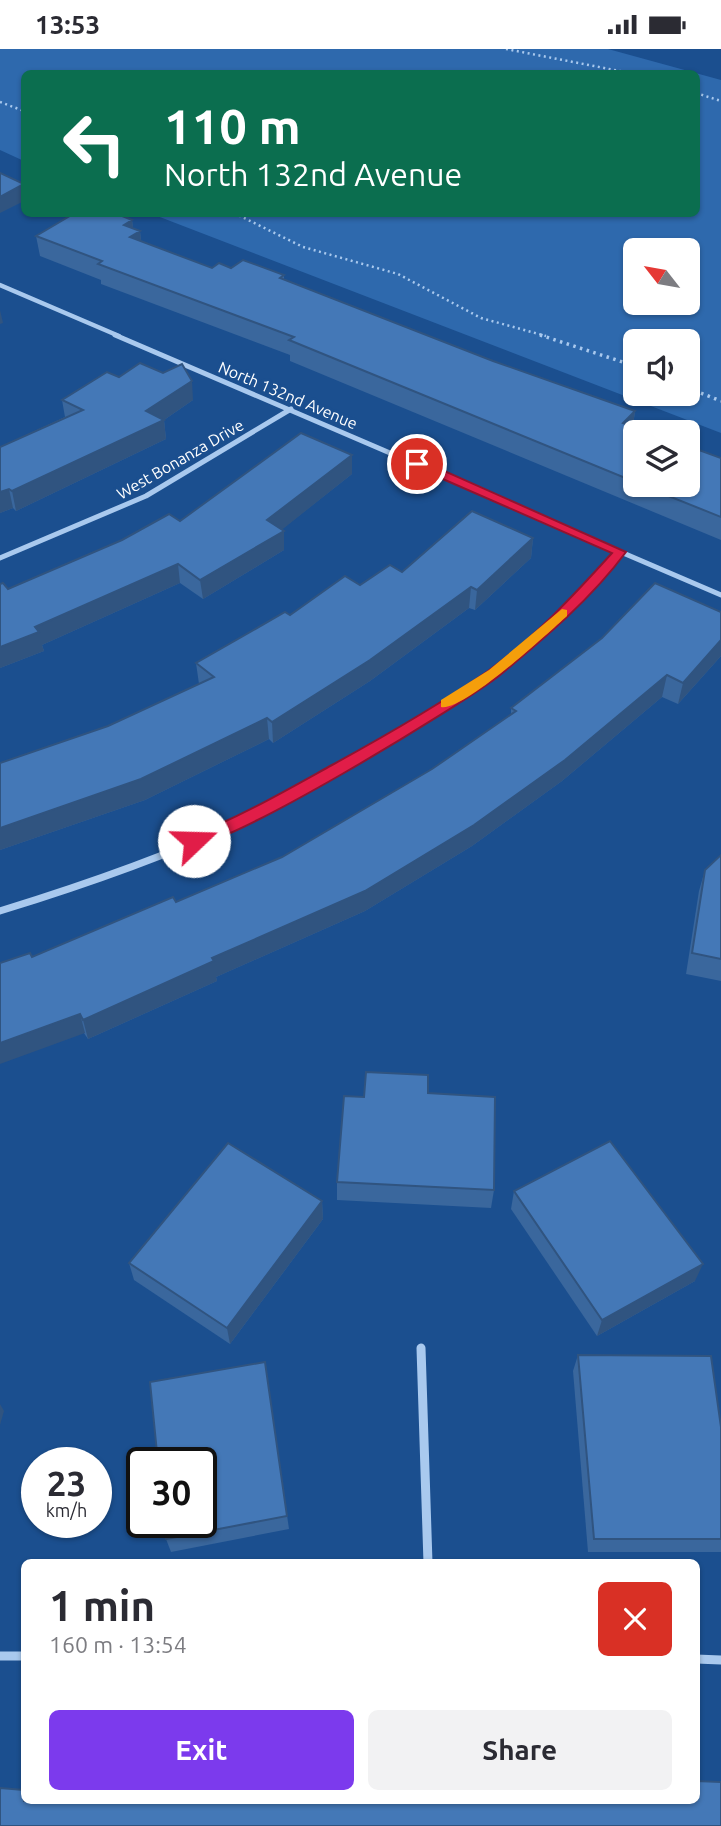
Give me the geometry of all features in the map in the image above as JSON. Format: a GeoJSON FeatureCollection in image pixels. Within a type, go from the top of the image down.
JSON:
{"type":"FeatureCollection","features":[{"type":"Feature","properties":{"kind":"street","name":"North 132nd Avenue"},"geometry":{"type":"LineString","coordinates":[[0,285],[721,595]]}},
{"type":"Feature","properties":{"kind":"street","name":"West Bonanza Drive"},"geometry":{"type":"LineString","coordinates":[[0,558],[146,496],[291,409]]}},
{"type":"Feature","properties":{"kind":"street"},"geometry":{"type":"LineString","coordinates":[[0,911],[72,889],[241,823],[382,744],[494,673],[577,600],[620,552]]}},
{"type":"Feature","properties":{"kind":"street"},"geometry":{"type":"LineString","coordinates":[[421,1348],[428,1559]]}},
{"type":"Feature","properties":{"kind":"street"},"geometry":{"type":"LineString","coordinates":[[0,1656],[21,1656]]}},
{"type":"Feature","properties":{"kind":"street"},"geometry":{"type":"LineString","coordinates":[[700,1659],[721,1660]]}},
{"type":"Feature","properties":{"kind":"path"},"geometry":{"type":"LineString","coordinates":[[506,49],[614,70]]}},
{"type":"Feature","properties":{"kind":"path"},"geometry":{"type":"LineString","coordinates":[[700,94],[721,101]]}},
{"type":"Feature","properties":{"kind":"path"},"geometry":{"type":"LineString","coordinates":[[0,102],[21,110]]}},
{"type":"Feature","properties":{"kind":"path"},"geometry":{"type":"LineString","coordinates":[[242,217],[303,247],[398,274],[481,318],[573,344],[623,362]]}},
{"type":"Feature","properties":{"kind":"path"},"geometry":{"type":"LineString","coordinates":[[700,393],[721,401]]}},
{"type":"Feature","properties":{"kind":"shaded area"},"geometry":{"type":"Polygon","coordinates":[[[0,49],[608,49],[684,70],[21,70],[21,160],[0,150],[0,49]]]}},
{"type":"Feature","properties":{"kind":"shaded area"},"geometry":{"type":"Polygon","coordinates":[[[700,74],[721,80],[721,433],[700,425],[700,420],[687,420],[651,406],[700,406],[700,329],[623,329],[623,395],[160,217],[700,217],[700,74]]]}},
{"type":"Feature","properties":{"kind":"building"},"geometry":{"type":"Polygon","coordinates":[[[0,173],[21,183],[21,186],[0,197],[0,173]]]}},
{"type":"Feature","properties":{"kind":"building"},"geometry":{"type":"Polygon","coordinates":[[[68,217],[125,217],[132,220],[124,225],[140,231],[130,237],[212,268],[219,263],[231,268],[243,260],[284,275],[280,278],[493,361],[635,411],[623,420],[623,477],[289,340],[294,337],[98,264],[102,261],[36,236],[68,217]]]}},
{"type":"Feature","properties":{"kind":"building"},"geometry":{"type":"Polygon","coordinates":[[[140,363],[163,373],[182,364],[192,381],[146,411],[164,420],[12,491],[9,489],[0,492],[0,447],[83,410],[62,400],[107,372],[119,377],[140,363]]]}},
{"type":"Feature","properties":{"kind":"building"},"geometry":{"type":"Polygon","coordinates":[[[301,433],[352,455],[267,520],[284,531],[200,580],[178,564],[35,627],[39,632],[0,647],[0,584],[3,583],[8,589],[122,540],[169,514],[180,521],[301,433]]]}},
{"type":"Feature","properties":{"kind":"building"},"geometry":{"type":"Polygon","coordinates":[[[700,450],[721,458],[721,517],[671,497],[700,497],[700,450]]]}},
{"type":"Feature","properties":{"kind":"building"},"geometry":{"type":"Polygon","coordinates":[[[472,511],[533,538],[477,590],[471,587],[370,660],[272,722],[267,718],[141,779],[0,828],[0,763],[108,726],[214,677],[196,663],[285,612],[290,615],[345,576],[360,585],[390,565],[402,572],[472,511]]]}},
{"type":"Feature","properties":{"kind":"building"},"geometry":{"type":"Polygon","coordinates":[[[655,583],[721,612],[721,640],[683,683],[667,675],[565,760],[474,825],[365,891],[212,958],[214,961],[83,1020],[80,1014],[0,1043],[0,963],[30,953],[32,957],[173,897],[176,902],[282,857],[432,769],[516,711],[511,708],[602,638],[655,583]]]}},
{"type":"Feature","properties":{"kind":"building"},"geometry":{"type":"Polygon","coordinates":[[[721,855],[721,959],[692,953],[705,870],[721,855]]]}},
{"type":"Feature","properties":{"kind":"building"},"geometry":{"type":"Polygon","coordinates":[[[366,1072],[428,1075],[428,1093],[495,1097],[494,1190],[337,1182],[344,1096],[364,1097],[366,1072]]]}},
{"type":"Feature","properties":{"kind":"building"},"geometry":{"type":"Polygon","coordinates":[[[610,1141],[703,1264],[602,1320],[514,1191],[610,1141]]]}},
{"type":"Feature","properties":{"kind":"building"},"geometry":{"type":"Polygon","coordinates":[[[228,1143],[322,1201],[227,1328],[129,1263],[228,1143]]]}},
{"type":"Feature","properties":{"kind":"building"},"geometry":{"type":"Polygon","coordinates":[[[578,1355],[711,1356],[721,1427],[721,1539],[594,1539],[578,1355]]]}},
{"type":"Feature","properties":{"kind":"building"},"geometry":{"type":"Polygon","coordinates":[[[265,1362],[287,1516],[217,1529],[217,1447],[156,1447],[150,1382],[265,1362]]]}},
{"type":"Feature","properties":{"kind":"building"},"geometry":{"type":"Polygon","coordinates":[[[700,1781],[721,1782],[721,1826],[0,1826],[0,1788],[21,1790],[21,1804],[700,1804],[700,1781]]]}},
{"type":"Feature","properties":{"kind":"slow traffic"},"geometry":{"type":"LineString","coordinates":[[446,703],[494,673],[562,613]]}},
{"type":"Feature","properties":{"kind":"route"},"geometry":{"type":"LineString","coordinates":[[194,841],[241,823],[382,744],[494,673],[577,600],[620,552],[417,464]]}}]}
